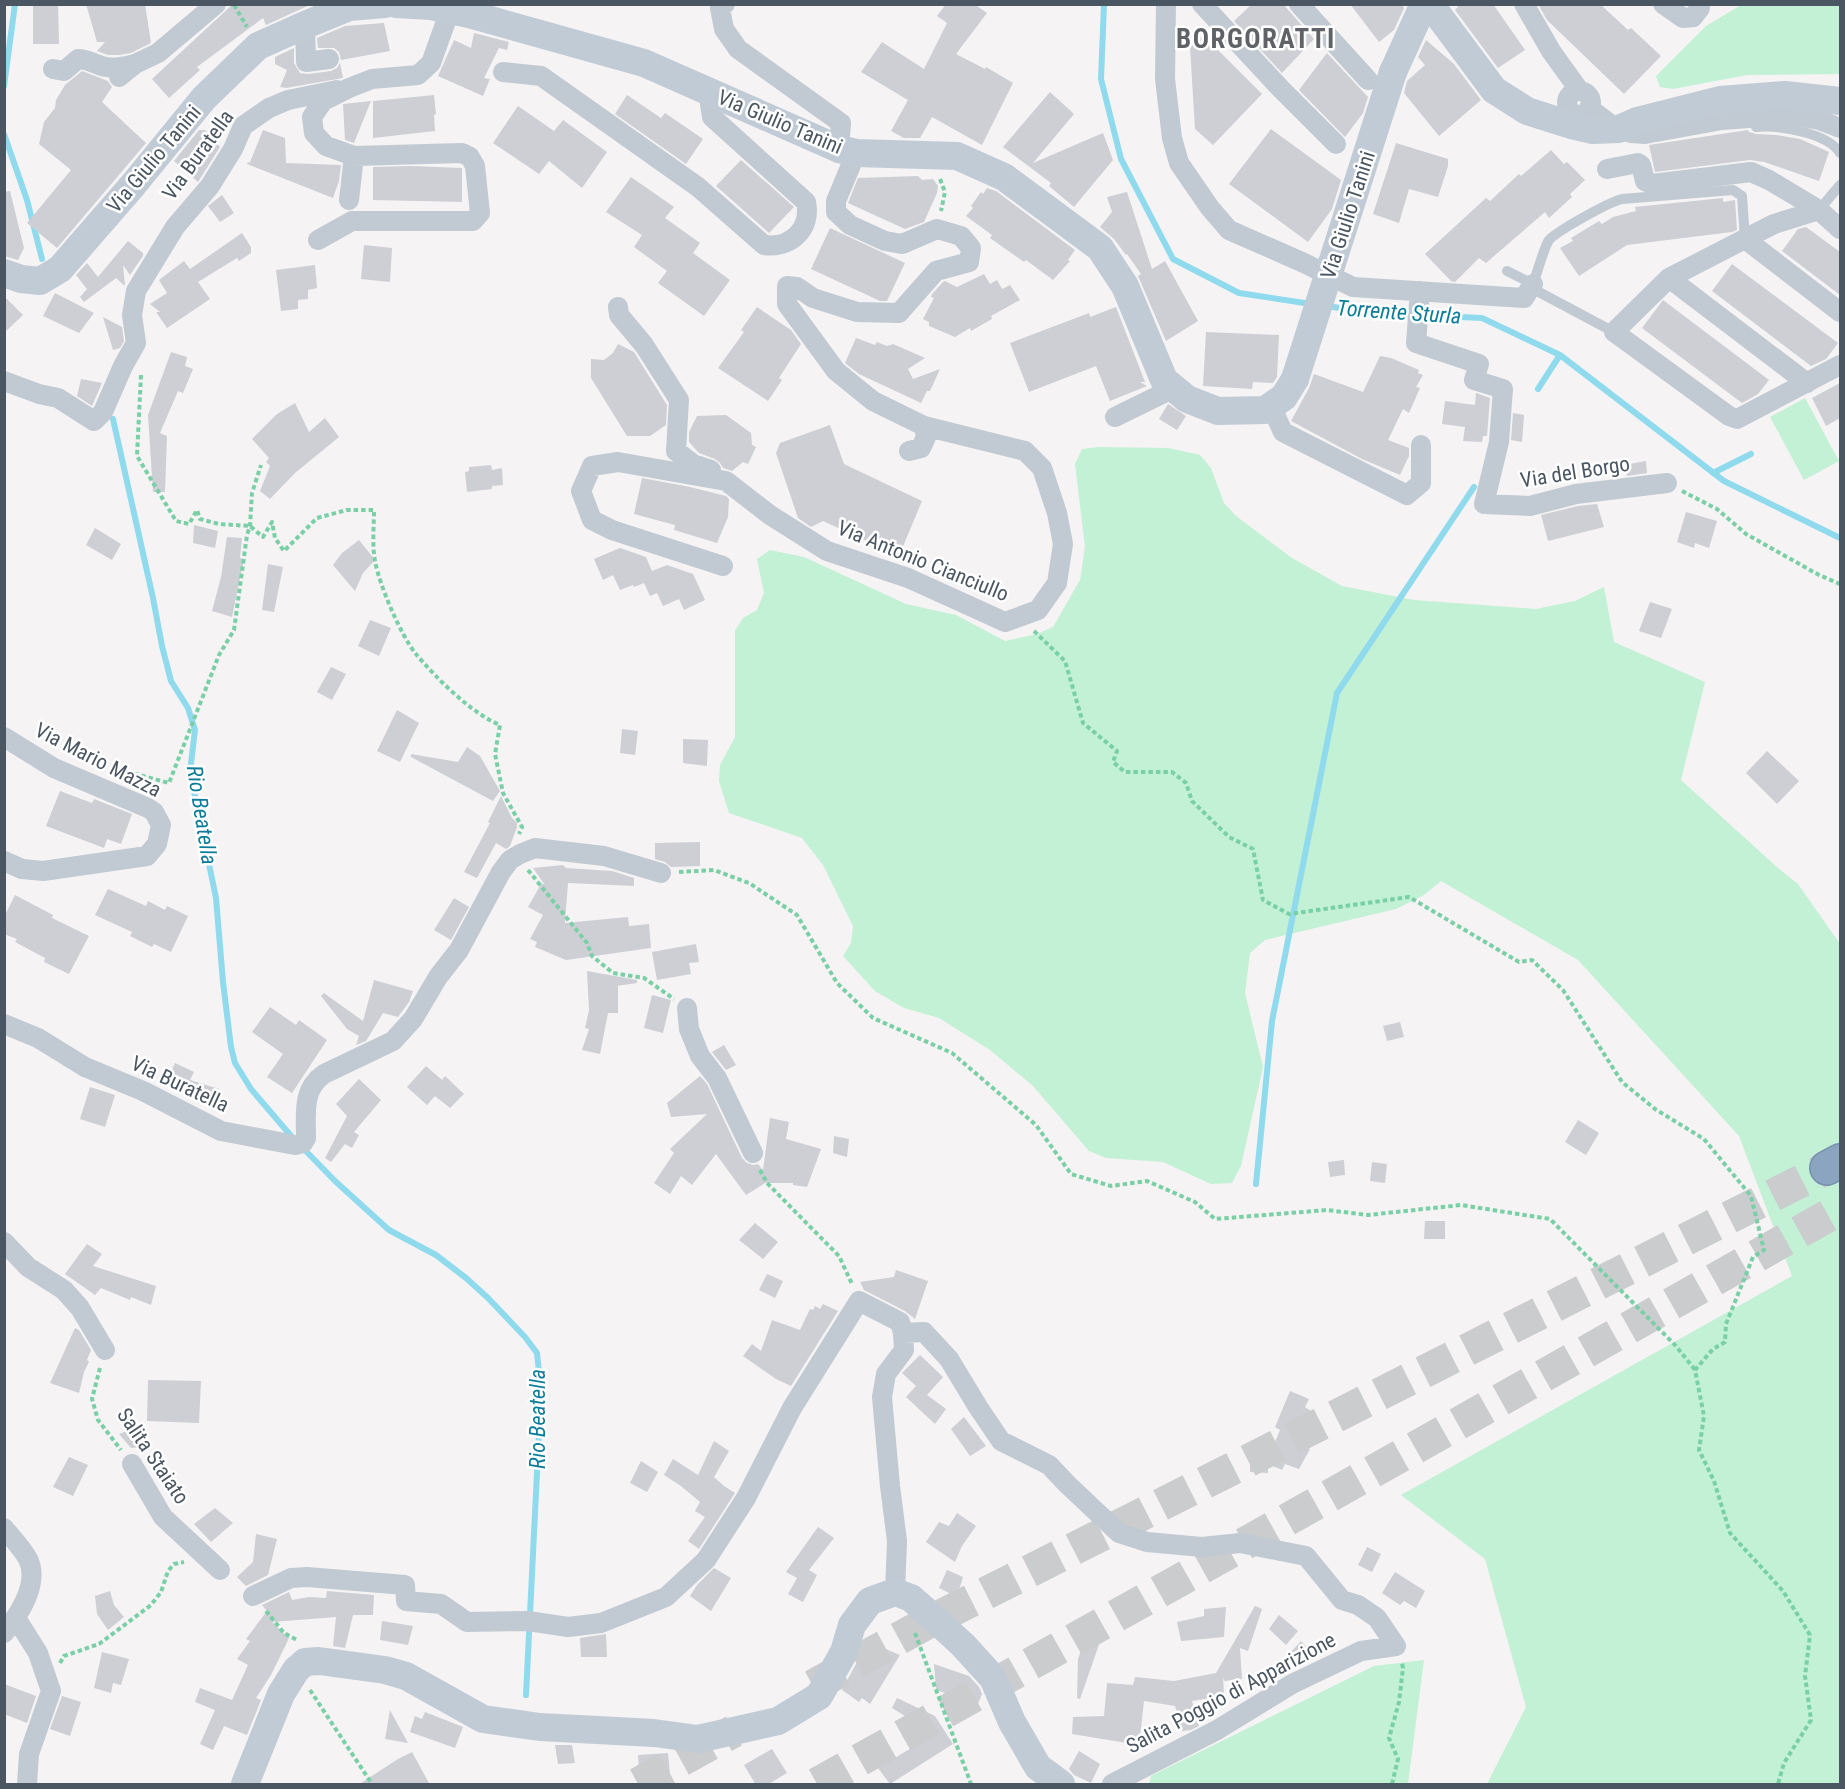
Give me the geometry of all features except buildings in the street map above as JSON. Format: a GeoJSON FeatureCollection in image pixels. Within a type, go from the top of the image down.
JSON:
{"type":"FeatureCollection","features":[{"type":"Feature","properties":{"kind":"main road","name":"Via Giulio Tanini"},"geometry":{"type":"LineString","coordinates":[[4,273],[21,279],[40,281],[60,269],[204,98],[258,46],[349,7],[386,4]]}},
{"type":"Feature","properties":{"kind":"main road","name":"Via Giulio Tanini"},"geometry":{"type":"LineString","coordinates":[[396,4],[461,10],[644,63],[848,151],[957,156],[1004,177],[1100,248],[1125,286],[1164,380],[1187,399],[1218,411],[1265,410],[1284,397],[1296,380],[1380,76],[1424,4]]}},
{"type":"Feature","properties":{"kind":"main road"},"geometry":{"type":"LineString","coordinates":[[1430,4],[1494,90],[1527,111],[1571,125],[1593,130],[1618,129],[1637,121],[1720,100],[1785,95],[1840,101]]}},
{"type":"Feature","properties":{"kind":"main road"},"geometry":{"type":"LineString","coordinates":[[245,1785],[281,1694],[296,1670],[305,1662],[319,1661],[386,1671],[406,1677],[483,1719],[540,1727],[654,1733],[698,1739],[778,1720],[819,1696],[844,1652],[852,1625],[870,1601],[895,1592],[911,1598],[963,1645],[993,1678],[1012,1722],[1038,1767],[1061,1785]]}},
{"type":"Feature","properties":{"kind":"street"},"geometry":{"type":"LineString","coordinates":[[53,69],[64,70],[78,59],[88,59],[106,67],[117,68],[135,64],[158,53],[216,4]]}},
{"type":"Feature","properties":{"kind":"street"},"geometry":{"type":"LineString","coordinates":[[724,4],[720,8],[724,29],[738,48],[841,123],[848,151],[836,201],[836,212],[850,225],[885,241],[902,243],[937,229]]}},
{"type":"Feature","properties":{"kind":"street"},"geometry":{"type":"LineString","coordinates":[[1166,4],[1165,79],[1172,138],[1179,163],[1210,208],[1229,230],[1304,262],[1353,287],[1524,298],[1533,284]]}},
{"type":"Feature","properties":{"kind":"street"},"geometry":{"type":"LineString","coordinates":[[1299,4],[1380,76]]}},
{"type":"Feature","properties":{"kind":"street"},"geometry":{"type":"LineString","coordinates":[[1524,4],[1551,51],[1579,90],[1587,93],[1591,100],[1584,114],[1576,115],[1567,107],[1567,99],[1569,95],[1579,90]]}},
{"type":"Feature","properties":{"kind":"street"},"geometry":{"type":"LineString","coordinates":[[1663,4],[1683,18],[1693,17],[1700,8]]}},
{"type":"Feature","properties":{"kind":"street"},"geometry":{"type":"LineString","coordinates":[[1214,8],[1281,89],[1336,144]]}},
{"type":"Feature","properties":{"kind":"street","name":"Via Buratella"},"geometry":{"type":"LineString","coordinates":[[318,240],[352,221],[472,221],[480,213],[475,166],[470,157],[462,153],[354,156],[326,146],[314,133],[312,117],[323,101],[349,88],[372,79],[418,75],[431,63],[461,10]]}},
{"type":"Feature","properties":{"kind":"street"},"geometry":{"type":"LineString","coordinates":[[305,25],[306,62],[329,59]]}},
{"type":"Feature","properties":{"kind":"street"},"geometry":{"type":"LineString","coordinates":[[119,77],[135,64]]}},
{"type":"Feature","properties":{"kind":"street"},"geometry":{"type":"LineString","coordinates":[[503,72],[541,76],[698,187],[764,245],[777,247],[790,242],[801,230],[808,213],[806,202],[712,117],[708,92]]}},
{"type":"Feature","properties":{"kind":"street","name":"Via Buratella"},"geometry":{"type":"LineString","coordinates":[[4,381],[39,394],[58,398],[93,421],[103,412],[123,366],[136,343],[132,315],[136,291],[175,227],[210,186],[233,149],[243,126],[269,108],[288,100],[349,88]]}},
{"type":"Feature","properties":{"kind":"street"},"geometry":{"type":"LineString","coordinates":[[1527,111],[1552,111],[1567,107]]}},
{"type":"Feature","properties":{"kind":"street"},"geometry":{"type":"LineString","coordinates":[[1589,108],[1618,129],[1631,133],[1645,134],[1722,120],[1791,115],[1819,120],[1840,128]]}},
{"type":"Feature","properties":{"kind":"street"},"geometry":{"type":"LineString","coordinates":[[349,200],[354,156]]}},
{"type":"Feature","properties":{"kind":"street"},"geometry":{"type":"LineString","coordinates":[[1607,169],[1638,163],[1641,165],[1645,181],[1652,184],[1751,172],[1819,210],[1840,228]]}},
{"type":"Feature","properties":{"kind":"street"},"geometry":{"type":"LineString","coordinates":[[1819,210],[1774,224],[1669,278],[1614,332],[1737,419],[1840,365]]}},
{"type":"Feature","properties":{"kind":"street","name":"Via Antonio Cianciullo"},"geometry":{"type":"LineString","coordinates":[[723,566],[612,530],[592,520],[581,491],[592,466],[618,462],[726,481],[770,515],[827,551],[909,578],[1005,622],[1038,610],[1057,583],[1063,544],[1057,513],[1042,468],[1025,451],[924,426],[873,400],[836,371],[787,304],[787,286],[797,287],[813,298],[857,312],[899,314],[936,271],[969,262],[971,248],[961,236],[937,229]]}},
{"type":"Feature","properties":{"kind":"street"},"geometry":{"type":"LineString","coordinates":[[1745,239],[1840,312]]}},
{"type":"Feature","properties":{"kind":"street"},"geometry":{"type":"LineString","coordinates":[[1669,278],[1807,383]]}},
{"type":"Feature","properties":{"kind":"street","name":"Via del Borgo"},"geometry":{"type":"LineString","coordinates":[[1420,291],[1416,343],[1479,364],[1474,380],[1503,389],[1499,442],[1484,504],[1530,506],[1576,494],[1667,483]]}},
{"type":"Feature","properties":{"kind":"street","name":"Via Antonio Cianciullo"},"geometry":{"type":"LineString","coordinates":[[618,307],[619,315],[645,345],[678,400],[676,451],[693,464],[742,480],[770,515]]}},
{"type":"Feature","properties":{"kind":"street"},"geometry":{"type":"LineString","coordinates":[[1115,417],[1174,388]]}},
{"type":"Feature","properties":{"kind":"street"},"geometry":{"type":"LineString","coordinates":[[1271,406],[1282,432],[1407,495],[1421,483],[1422,445]]}},
{"type":"Feature","properties":{"kind":"street"},"geometry":{"type":"LineString","coordinates":[[909,451],[921,448],[926,437],[924,426]]}},
{"type":"Feature","properties":{"kind":"street","name":"Via Mario Mazza"},"geometry":{"type":"LineString","coordinates":[[4,861],[22,869],[43,871],[147,856],[157,844],[161,834],[161,825],[154,812],[148,808],[54,768],[6,739]]}},
{"type":"Feature","properties":{"kind":"street"},"geometry":{"type":"LineString","coordinates":[[510,860],[535,848],[604,856],[661,873]]}},
{"type":"Feature","properties":{"kind":"street","name":"Via Buratella"},"geometry":{"type":"LineString","coordinates":[[4,1024],[38,1038],[85,1067],[143,1091],[221,1131],[295,1145],[303,1143],[306,1138],[307,1095],[315,1080],[393,1041],[413,1019],[438,977],[459,950],[501,872],[510,860]]}},
{"type":"Feature","properties":{"kind":"street"},"geometry":{"type":"LineString","coordinates":[[687,1008],[689,1029],[700,1056],[717,1078],[753,1153]]}},
{"type":"Feature","properties":{"kind":"street"},"geometry":{"type":"LineString","coordinates":[[4,1242],[28,1267],[64,1290],[81,1308],[105,1350]]}},
{"type":"Feature","properties":{"kind":"street"},"geometry":{"type":"LineString","coordinates":[[254,1596],[291,1578],[306,1577],[405,1585],[406,1601],[441,1604],[468,1622],[528,1621],[568,1627],[601,1623],[666,1597],[706,1560],[746,1498],[792,1408],[859,1301],[900,1322],[903,1333],[904,1350],[886,1374],[882,1396],[897,1541],[895,1592]]}},
{"type":"Feature","properties":{"kind":"street","name":"Salita Poggio di Apparizione"},"geometry":{"type":"LineString","coordinates":[[903,1333],[924,1332],[949,1359],[1001,1441],[1049,1465],[1119,1533],[1147,1542],[1202,1547],[1240,1543],[1306,1556],[1342,1600],[1358,1605],[1377,1618],[1396,1646],[1361,1651],[1292,1684],[1217,1730],[1112,1785]]}},
{"type":"Feature","properties":{"kind":"street","name":"Salita Staiato"},"geometry":{"type":"LineString","coordinates":[[132,1464],[163,1517],[213,1564]]}},
{"type":"Feature","properties":{"kind":"street"},"geometry":{"type":"LineString","coordinates":[[4,1528],[28,1560],[32,1576],[24,1603],[10,1626],[38,1653],[51,1691],[29,1754],[27,1785]]}},
{"type":"Feature","properties":{"kind":"lane"},"geometry":{"type":"LineString","coordinates":[[1665,136],[1764,126],[1787,128],[1834,143],[1840,153]]}},
{"type":"Feature","properties":{"kind":"lane"},"geometry":{"type":"LineString","coordinates":[[1819,210],[1840,185]]}},
{"type":"Feature","properties":{"kind":"lane"},"geometry":{"type":"LineString","coordinates":[[1533,284],[1550,240],[1594,212],[1622,199],[1733,190],[1742,196],[1745,239]]}},
{"type":"Feature","properties":{"kind":"lane"},"geometry":{"type":"LineString","coordinates":[[1507,271],[1533,284],[1537,291],[1614,332]]}},
{"type":"Feature","properties":{"kind":"path"},"geometry":{"type":"LineString","coordinates":[[931,156],[945,192],[937,229]]}},
{"type":"Feature","properties":{"kind":"path"},"geometry":{"type":"LineString","coordinates":[[141,366],[137,456],[162,501],[177,521],[189,524],[197,510],[200,519],[219,524],[250,526],[262,537],[272,522],[275,538],[284,551],[317,518],[347,510],[374,510],[375,561],[386,598],[414,652],[449,688],[488,720],[500,725],[495,754],[503,793],[522,827],[510,860]]}},
{"type":"Feature","properties":{"kind":"path"},"geometry":{"type":"LineString","coordinates":[[123,777],[134,781],[136,774],[168,783],[219,656],[234,630],[250,526],[252,493],[261,465]]}},
{"type":"Feature","properties":{"kind":"path"},"geometry":{"type":"LineString","coordinates":[[1667,483],[1717,509],[1746,534],[1819,576],[1840,584]]}},
{"type":"Feature","properties":{"kind":"path"},"geometry":{"type":"LineString","coordinates":[[1028,614],[1031,628],[1065,661],[1083,723],[1117,751],[1113,762],[1125,772],[1172,772],[1186,783],[1192,801],[1199,808],[1229,837],[1253,849],[1263,900],[1289,914],[1410,897],[1519,962],[1532,960],[1563,990],[1622,1082],[1654,1109],[1704,1139],[1751,1196],[1764,1250],[1753,1257],[1726,1324],[1725,1342],[1713,1349],[1695,1370]]}},
{"type":"Feature","properties":{"kind":"path"},"geometry":{"type":"LineString","coordinates":[[535,848],[525,867],[587,943],[592,956],[612,973],[644,978],[687,1008]]}},
{"type":"Feature","properties":{"kind":"path"},"geometry":{"type":"LineString","coordinates":[[661,873],[714,870],[749,883],[797,915],[837,983],[873,1018],[952,1053],[1036,1125],[1071,1174],[1112,1186],[1147,1181],[1196,1202],[1215,1219],[1327,1210],[1368,1215],[1461,1205],[1550,1219],[1676,1346],[1695,1370],[1704,1416],[1699,1450],[1714,1481],[1730,1533],[1783,1590],[1810,1635],[1805,1676],[1811,1720],[1784,1763],[1778,1785]]}},
{"type":"Feature","properties":{"kind":"path"},"geometry":{"type":"LineString","coordinates":[[753,1153],[766,1183],[839,1256],[859,1301]]}},
{"type":"Feature","properties":{"kind":"path","name":"Salita Staiato"},"geometry":{"type":"LineString","coordinates":[[105,1350],[92,1400],[98,1420],[132,1464]]}},
{"type":"Feature","properties":{"kind":"path"},"geometry":{"type":"LineString","coordinates":[[51,1691],[54,1674],[64,1656],[99,1644],[151,1605],[162,1592],[168,1571],[174,1564],[213,1564]]}},
{"type":"Feature","properties":{"kind":"path"},"geometry":{"type":"LineString","coordinates":[[254,1596],[284,1633],[318,1657],[320,1676],[311,1680],[308,1686],[372,1785]]}},
{"type":"Feature","properties":{"kind":"path"},"geometry":{"type":"LineString","coordinates":[[941,1625],[913,1628],[971,1785]]}},
{"type":"Feature","properties":{"kind":"path"},"geometry":{"type":"LineString","coordinates":[[1392,1785],[1398,1759],[1389,1738],[1399,1702],[1403,1668],[1396,1646]]}},
{"type":"Feature","properties":{"kind":"green space"},"geometry":{"type":"Polygon","coordinates":[[[1741,5],[1840,5],[1840,74],[1747,75],[1673,89],[1660,87],[1656,76],[1706,26],[1741,5]]]}},
{"type":"Feature","properties":{"kind":"green space"},"geometry":{"type":"Polygon","coordinates":[[[1805,398],[1839,461],[1804,480],[1770,417],[1805,398]]]}},
{"type":"Feature","properties":{"kind":"green space"},"geometry":{"type":"Polygon","coordinates":[[[1099,447],[1169,448],[1200,455],[1211,468],[1224,503],[1236,516],[1292,558],[1342,586],[1414,600],[1536,609],[1575,601],[1604,587],[1614,642],[1705,682],[1681,780],[1798,884],[1840,944],[1840,1784],[1487,1784],[1526,1707],[1485,1559],[1401,1495],[1792,1276],[1739,1136],[1578,960],[1441,881],[1424,895],[1396,909],[1265,940],[1250,953],[1245,993],[1263,1067],[1241,1166],[1232,1183],[1211,1184],[1163,1162],[1106,1158],[1089,1151],[1033,1086],[990,1050],[939,1018],[904,1008],[875,991],[843,956],[851,943],[853,926],[823,865],[802,838],[729,813],[719,781],[720,765],[735,737],[735,631],[743,618],[757,610],[764,593],[757,559],[770,550],[804,557],[906,604],[956,615],[1005,641],[1037,634],[1053,627],[1080,580],[1085,547],[1075,464],[1082,449],[1099,447]]]}},
{"type":"Feature","properties":{"kind":"green space"},"geometry":{"type":"Polygon","coordinates":[[[1424,1660],[1408,1784],[1149,1784],[1151,1776],[1374,1666],[1424,1660]]]}},
{"type":"Feature","properties":{"kind":"waterway","name":"Rio Beatella"},"geometry":{"type":"LineString","coordinates":[[4,86],[15,4]]}},
{"type":"Feature","properties":{"kind":"waterway","name":"Torrente Sturla"},"geometry":{"type":"LineString","coordinates":[[1104,4],[1101,79],[1121,159],[1173,259],[1239,293],[1311,304]]}},
{"type":"Feature","properties":{"kind":"waterway","name":"Rio Beatella"},"geometry":{"type":"LineString","coordinates":[[4,134],[27,200],[42,259]]}},
{"type":"Feature","properties":{"kind":"waterway","name":"Torrente Sturla"},"geometry":{"type":"LineString","coordinates":[[1327,306],[1372,313],[1482,318],[1560,355],[1724,481],[1840,538]]}},
{"type":"Feature","properties":{"kind":"waterway"},"geometry":{"type":"LineString","coordinates":[[1538,389],[1560,355]]}},
{"type":"Feature","properties":{"kind":"waterway","name":"Rio Beatella"},"geometry":{"type":"LineString","coordinates":[[113,419],[171,681],[188,708],[195,730],[190,772],[216,898],[231,1047],[235,1063],[251,1089],[292,1137]]}},
{"type":"Feature","properties":{"kind":"waterway"},"geometry":{"type":"LineString","coordinates":[[1713,473],[1751,454]]}},
{"type":"Feature","properties":{"kind":"waterway"},"geometry":{"type":"LineString","coordinates":[[1256,1184],[1272,1021],[1337,693],[1474,487]]}},
{"type":"Feature","properties":{"kind":"waterway","name":"Rio Beatella"},"geometry":{"type":"LineString","coordinates":[[301,1146],[335,1181],[389,1230],[436,1255],[466,1278],[525,1337],[537,1353],[541,1392],[526,1695]]}},
{"type":"Feature","properties":{"kind":"tunnel"},"geometry":{"type":"LineString","coordinates":[[813,1686],[925,1624],[1827,1168]]}},
{"type":"Feature","properties":{"kind":"tunnel"},"geometry":{"type":"LineString","coordinates":[[817,1784],[1840,1209]]}},
{"type":"Feature","properties":{"kind":"tunnel"},"geometry":{"type":"LineString","coordinates":[[638,1784],[734,1731]]}},
{"type":"Feature","properties":{"kind":"district","name":"BORGORATTI"},"geometry":{"type":"Point","coordinates":[1256,39]}}]}
